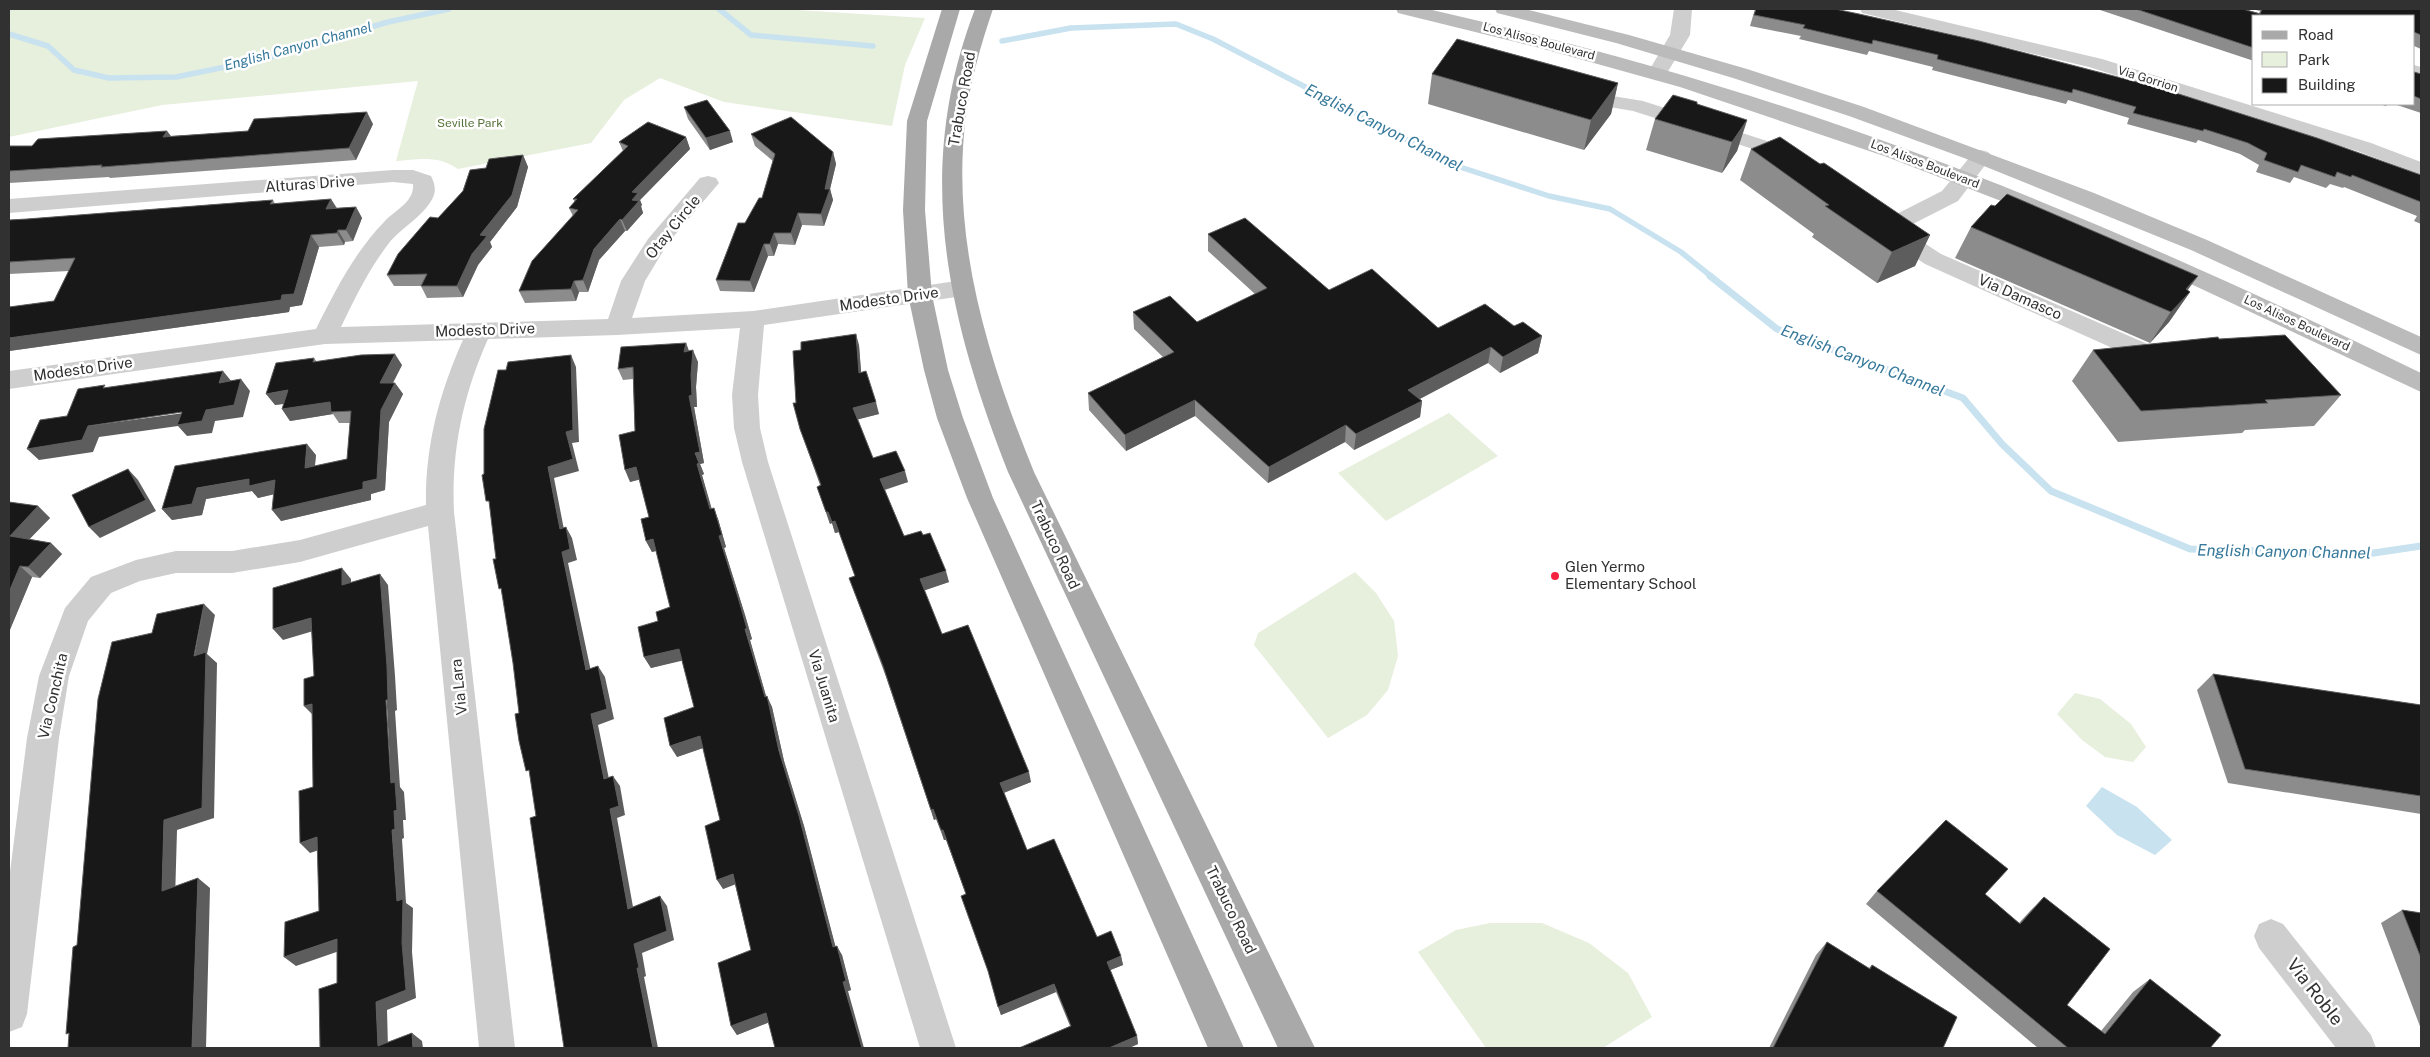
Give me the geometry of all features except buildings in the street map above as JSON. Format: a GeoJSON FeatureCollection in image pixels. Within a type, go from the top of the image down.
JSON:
{"type":"FeatureCollection","features":[{"type":"Feature","properties":{"kind":"main road"},"geometry":{"type":"LineString","coordinates":[[951,9],[917,121],[914,210],[920,295],[936,370],[964,460],[1226,1048]]}},
{"type":"Feature","properties":{"kind":"main road","name":"Trabuco Road"},"geometry":{"type":"LineString","coordinates":[[984,9],[964,70],[954,130],[952,179],[958,256],[963,288],[980,362],[997,414],[1020,472],[1298,1048]]}},
{"type":"Feature","properties":{"kind":"main road","name":"Los Alisos Boulevard"},"geometry":{"type":"LineString","coordinates":[[1405,9],[1536,40],[1657,74],[1780,112],[1964,178],[2190,273],[2421,383]]}},
{"type":"Feature","properties":{"kind":"main road","name":"Los Alisos Boulevard"},"geometry":{"type":"LineString","coordinates":[[1504,9],[1671,53],[1863,114],[1980,156],[2205,248],[2421,347]]}},
{"type":"Feature","properties":{"kind":"street"},"geometry":{"type":"LineString","coordinates":[[1657,74],[1682,32],[1683,9]]}},
{"type":"Feature","properties":{"kind":"street","name":"Via Gorrion"},"geometry":{"type":"LineString","coordinates":[[1868,9],[2095,63],[2364,147],[2421,169]]}},
{"type":"Feature","properties":{"kind":"street"},"geometry":{"type":"LineString","coordinates":[[1559,91],[1636,106],[1760,145],[1810,175]]}},
{"type":"Feature","properties":{"kind":"street","name":"Via Damasco"},"geometry":{"type":"LineString","coordinates":[[1980,156],[1950,196],[1879,222],[1933,259],[2157,358]]}},
{"type":"Feature","properties":{"kind":"street","name":"Alturas Drive"},"geometry":{"type":"LineString","coordinates":[[9,206],[393,176],[413,176],[423,181],[426,188],[424,196],[392,226],[374,249],[351,285],[325,336]]}},
{"type":"Feature","properties":{"kind":"street","name":"Otay Circle"},"geometry":{"type":"LineString","coordinates":[[617,327],[633,281],[659,239],[708,183]]}},
{"type":"Feature","properties":{"kind":"street","name":"Modesto Drive"},"geometry":{"type":"LineString","coordinates":[[9,380],[325,336],[617,327],[753,319],[963,288]]}},
{"type":"Feature","properties":{"kind":"street","name":"Via Juanita"},"geometry":{"type":"LineString","coordinates":[[753,319],[745,394],[747,428],[755,462],[938,1048]]}},
{"type":"Feature","properties":{"kind":"street","name":"Via Lara"},"geometry":{"type":"LineString","coordinates":[[480,330],[455,391],[442,450],[439,479],[440,512],[498,1048]]}},
{"type":"Feature","properties":{"kind":"street","name":"Via Conchita"},"geometry":{"type":"LineString","coordinates":[[9,1014],[43,738],[54,676],[75,616],[101,585],[136,571],[176,562],[232,562],[300,551],[440,512]]}},
{"type":"Feature","properties":{"kind":"street","name":"Via Roble"},"geometry":{"type":"LineString","coordinates":[[2272,936],[2358,1048]]}},
{"type":"Feature","properties":{"kind":"green space","name":"Seville Park"},"geometry":{"type":"Polygon","coordinates":[[[9,9],[781,9],[925,18],[905,65],[892,126],[724,102],[660,78],[624,100],[591,143],[458,169],[436,160],[396,161],[418,81],[162,105],[9,137],[9,9]]]}},
{"type":"Feature","properties":{"kind":"green space"},"geometry":{"type":"Polygon","coordinates":[[[1449,413],[1498,456],[1386,521],[1338,473],[1449,413]]]}},
{"type":"Feature","properties":{"kind":"green space"},"geometry":{"type":"Polygon","coordinates":[[[1355,572],[1376,593],[1394,621],[1398,656],[1388,690],[1367,715],[1328,738],[1254,645],[1258,633],[1355,572]]]}},
{"type":"Feature","properties":{"kind":"green space"},"geometry":{"type":"Polygon","coordinates":[[[2075,693],[2100,699],[2131,724],[2146,747],[2133,762],[2105,757],[2082,740],[2057,714],[2075,693]]]}},
{"type":"Feature","properties":{"kind":"green space"},"geometry":{"type":"Polygon","coordinates":[[[1490,923],[1542,923],[1589,943],[1628,973],[1652,1017],[1603,1048],[1486,1048],[1418,952],[1456,930],[1490,923]]]}},
{"type":"Feature","properties":{"kind":"water"},"geometry":{"type":"Polygon","coordinates":[[[2102,787],[2137,807],[2172,840],[2155,855],[2117,835],[2086,806],[2102,787]]]}},
{"type":"Feature","properties":{"kind":"waterway","name":"English Canyon Channel"},"geometry":{"type":"LineString","coordinates":[[9,34],[48,46],[74,70],[109,78],[176,77],[260,60],[388,22],[449,9]]}},
{"type":"Feature","properties":{"kind":"waterway","name":"English Canyon Channel"},"geometry":{"type":"LineString","coordinates":[[719,9],[751,35],[873,46]]}},
{"type":"Feature","properties":{"kind":"waterway","name":"English Canyon Channel"},"geometry":{"type":"LineString","coordinates":[[1002,41],[1071,28],[1176,24],[1213,39],[1457,166],[1549,196],[1610,209],[1681,252],[1712,277]]}},
{"type":"Feature","properties":{"kind":"waterway","name":"English Canyon Channel"},"geometry":{"type":"LineString","coordinates":[[1710,276],[1777,329],[1963,398],[2002,444],[2051,491],[2190,549],[2367,554],[2421,546]]}},
{"type":"Feature","properties":{"kind":"place","name":"Glen Yermo Elementary School"},"geometry":{"type":"Point","coordinates":[1555,576]}}]}
